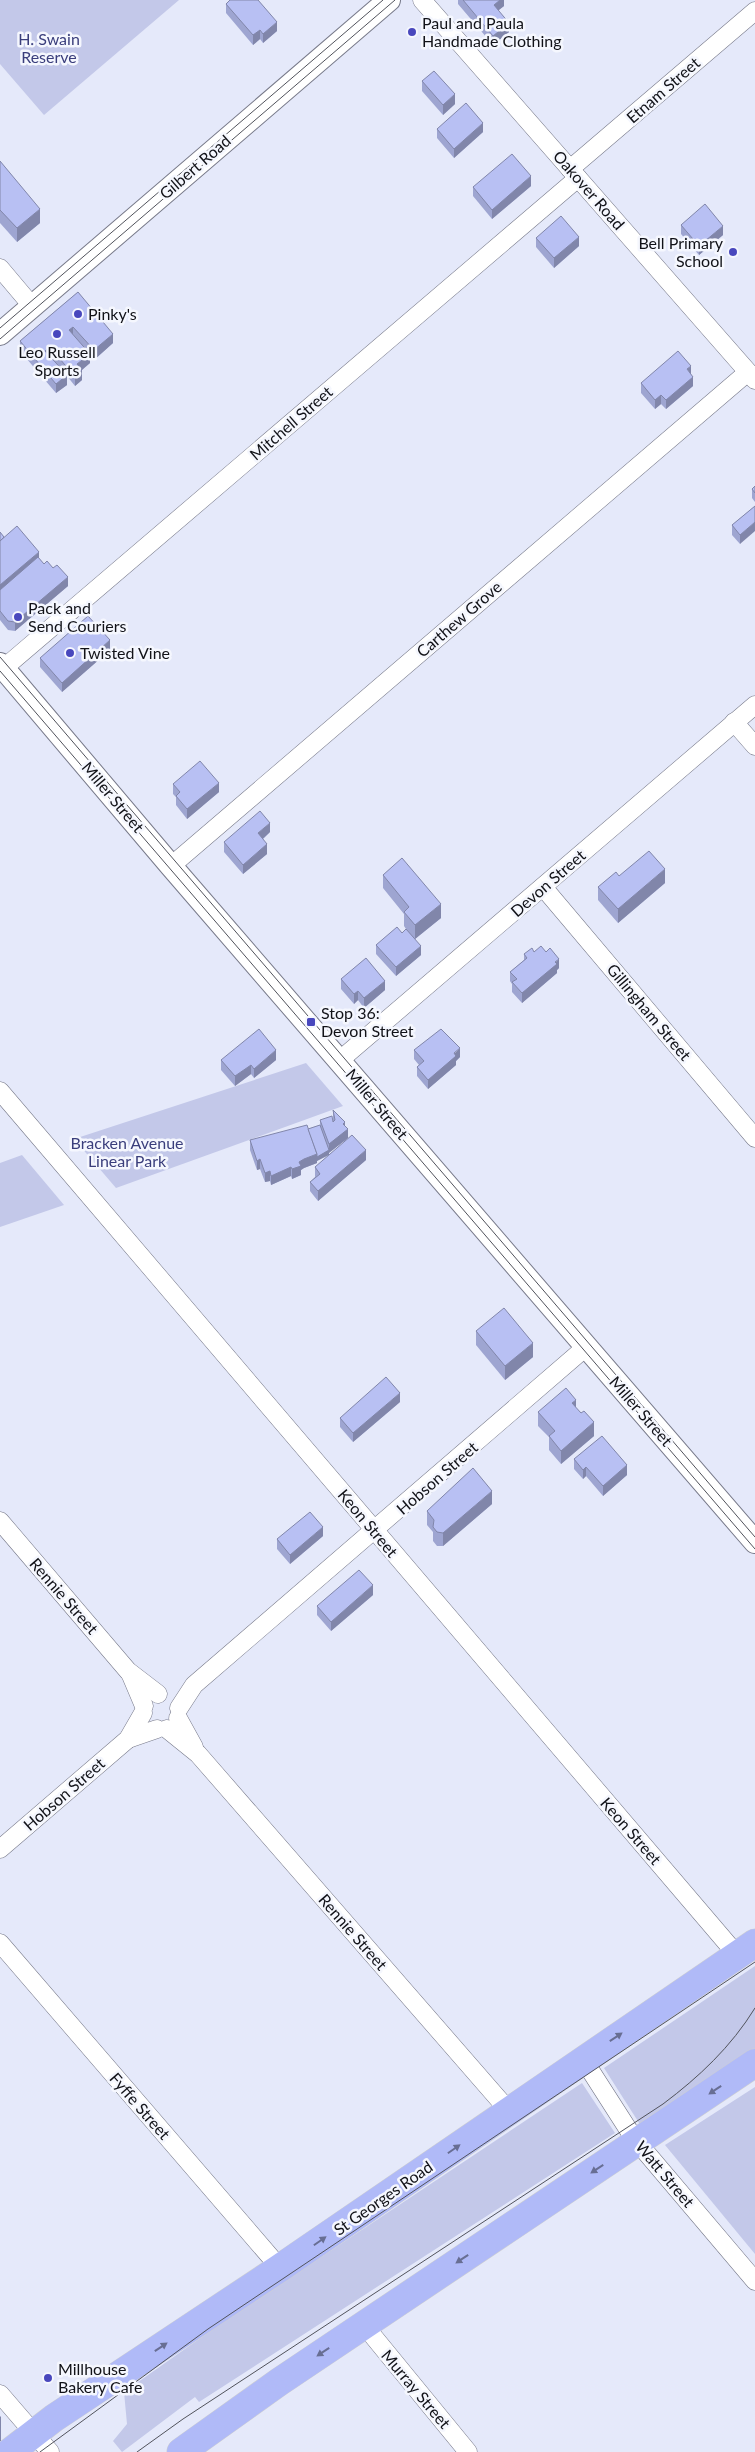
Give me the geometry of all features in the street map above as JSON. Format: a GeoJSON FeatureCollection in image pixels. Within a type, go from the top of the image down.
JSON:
{"type":"FeatureCollection","features":[{"type":"Feature","properties":{"kind":"highway","name":"St Georges Road"},"geometry":{"type":"LineString","coordinates":[[10,2452],[42,2443],[280,2268],[746,1949]]}},
{"type":"Feature","properties":{"kind":"highway"},"geometry":{"type":"LineString","coordinates":[[181,2452],[364,2325],[755,2063]]}},
{"type":"Feature","properties":{"kind":"street","name":"Gilbert Road"},"geometry":{"type":"LineString","coordinates":[[0,334],[389,0]]}},
{"type":"Feature","properties":{"kind":"street","name":"Oakover Road"},"geometry":{"type":"LineString","coordinates":[[422,0],[751,376]]}},
{"type":"Feature","properties":{"kind":"street","name":"Etnam Street"},"geometry":{"type":"LineString","coordinates":[[574,174],[755,12]]}},
{"type":"Feature","properties":{"kind":"street","name":"Mitchell Street"},"geometry":{"type":"LineString","coordinates":[[2,666],[574,174]]}},
{"type":"Feature","properties":{"kind":"street"},"geometry":{"type":"LineString","coordinates":[[0,268],[32,306]]}},
{"type":"Feature","properties":{"kind":"street","name":"Carthew Grove"},"geometry":{"type":"LineString","coordinates":[[171,866],[751,376]]}},
{"type":"Feature","properties":{"kind":"street","name":"Miller Street"},"geometry":{"type":"LineString","coordinates":[[2,666],[171,866],[755,1542]]}},
{"type":"Feature","properties":{"kind":"street","name":"Devon Street"},"geometry":{"type":"LineString","coordinates":[[340,1060],[755,705]]}},
{"type":"Feature","properties":{"kind":"street"},"geometry":{"type":"LineString","coordinates":[[734,722],[755,746]]}},
{"type":"Feature","properties":{"kind":"street","name":"Gillingham Street"},"geometry":{"type":"LineString","coordinates":[[543,887],[755,1138]]}},
{"type":"Feature","properties":{"kind":"street","name":"Keon Street"},"geometry":{"type":"LineString","coordinates":[[0,1091],[375,1531],[746,1949]]}},
{"type":"Feature","properties":{"kind":"street","name":"Hobson Street"},"geometry":{"type":"LineString","coordinates":[[0,1850],[128,1739],[168,1712],[194,1685],[375,1531],[586,1347]]}},
{"type":"Feature","properties":{"kind":"street","name":"Rennie Street"},"geometry":{"type":"LineString","coordinates":[[0,1521],[128,1670],[168,1712],[198,1754],[509,2111]]}},
{"type":"Feature","properties":{"kind":"street","name":"Rennie Street"},"geometry":{"type":"LineString","coordinates":[[128,1670],[148,1724],[168,1712]]}},
{"type":"Feature","properties":{"kind":"street","name":"Hobson Street"},"geometry":{"type":"LineString","coordinates":[[128,1739],[150,1697],[168,1712]]}},
{"type":"Feature","properties":{"kind":"street","name":"Fyffe Street"},"geometry":{"type":"LineString","coordinates":[[0,1943],[280,2268]]}},
{"type":"Feature","properties":{"kind":"street","name":"Watt Street"},"geometry":{"type":"LineString","coordinates":[[583,2059],[638,2142],[755,2281]]}},
{"type":"Feature","properties":{"kind":"street","name":"Murray Street"},"geometry":{"type":"LineString","coordinates":[[364,2325],[468,2452]]}},
{"type":"Feature","properties":{"kind":"street"},"geometry":{"type":"LineString","coordinates":[[0,2394],[42,2443]]}},
{"type":"Feature","properties":{"kind":"green space","name":"H. Swain Reserve"},"geometry":{"type":"Polygon","coordinates":[[[0,0],[179,0],[44,115],[0,64],[0,0]]]}},
{"type":"Feature","properties":{"kind":"green space","name":"Bracken Avenue Linear Park"},"geometry":{"type":"Polygon","coordinates":[[[306,1063],[343,1106],[116,1188],[74,1139],[306,1063]]]}},
{"type":"Feature","properties":{"kind":"green space","name":"Bracken Avenue Linear Park"},"geometry":{"type":"Polygon","coordinates":[[[22,1155],[64,1205],[0,1227],[0,1163],[22,1155]]]}},
{"type":"Feature","properties":{"kind":"green space"},"geometry":{"type":"Polygon","coordinates":[[[755,1966],[755,2050],[641,2126],[604,2068],[755,1966]]]}},
{"type":"Feature","properties":{"kind":"green space"},"geometry":{"type":"Polygon","coordinates":[[[582,2083],[615,2133],[199,2402],[195,2397],[122,2452],[113,2441],[127,2424],[124,2392],[216,2327],[582,2083]]]}},
{"type":"Feature","properties":{"kind":"green space"},"geometry":{"type":"Polygon","coordinates":[[[755,2087],[755,2254],[665,2145],[755,2087]]]}},
{"type":"Feature","properties":{"kind":"building"},"geometry":{"type":"Polygon","coordinates":[[[230,0],[258,0],[277,22],[263,34],[260,30],[253,35],[226,4],[230,0]]]}},
{"type":"Feature","properties":{"kind":"building"},"geometry":{"type":"Polygon","coordinates":[[[463,0],[500,0],[494,5],[509,23],[493,36],[463,0]]]}},
{"type":"Feature","properties":{"kind":"building"},"geometry":{"type":"Polygon","coordinates":[[[434,71],[455,94],[443,105],[422,81],[434,71]]]}},
{"type":"Feature","properties":{"kind":"building"},"geometry":{"type":"Polygon","coordinates":[[[466,103],[483,123],[454,149],[437,129],[466,103]]]}},
{"type":"Feature","properties":{"kind":"building"},"geometry":{"type":"Polygon","coordinates":[[[512,154],[531,176],[492,210],[473,187],[512,154]]]}},
{"type":"Feature","properties":{"kind":"building"},"geometry":{"type":"Polygon","coordinates":[[[0,161],[40,209],[17,228],[0,210],[0,161]]]}},
{"type":"Feature","properties":{"kind":"building"},"geometry":{"type":"Polygon","coordinates":[[[705,204],[723,226],[699,246],[681,225],[705,204]]]}},
{"type":"Feature","properties":{"kind":"building"},"geometry":{"type":"Polygon","coordinates":[[[561,216],[579,237],[554,258],[536,238],[561,216]]]}},
{"type":"Feature","properties":{"kind":"building"},"geometry":{"type":"Polygon","coordinates":[[[78,292],[113,334],[94,350],[73,327],[69,330],[90,354],[77,364],[82,370],[75,377],[50,347],[45,351],[67,375],[56,384],[20,341],[78,292]]]}},
{"type":"Feature","properties":{"kind":"building"},"geometry":{"type":"Polygon","coordinates":[[[678,351],[691,366],[687,369],[693,377],[666,400],[661,395],[655,400],[641,383],[678,351]]]}},
{"type":"Feature","properties":{"kind":"building"},"geometry":{"type":"Polygon","coordinates":[[[755,506],[755,522],[740,535],[732,525],[755,506]]]}},
{"type":"Feature","properties":{"kind":"building"},"geometry":{"type":"Polygon","coordinates":[[[17,526],[39,552],[0,585],[0,541],[17,526]]]}},
{"type":"Feature","properties":{"kind":"building"},"geometry":{"type":"Polygon","coordinates":[[[0,532],[4,537],[0,541],[0,532]]]}},
{"type":"Feature","properties":{"kind":"building"},"geometry":{"type":"Polygon","coordinates":[[[38,557],[44,564],[47,561],[53,568],[57,565],[68,577],[15,622],[8,621],[0,611],[0,590],[38,557]]]}},
{"type":"Feature","properties":{"kind":"building"},"geometry":{"type":"Polygon","coordinates":[[[88,616],[110,640],[62,683],[40,658],[88,616]]]}},
{"type":"Feature","properties":{"kind":"building"},"geometry":{"type":"Polygon","coordinates":[[[200,761],[219,783],[187,809],[176,796],[180,792],[173,784],[200,761]]]}},
{"type":"Feature","properties":{"kind":"building"},"geometry":{"type":"Polygon","coordinates":[[[260,811],[270,823],[258,833],[267,844],[243,865],[224,842],[260,811]]]}},
{"type":"Feature","properties":{"kind":"building"},"geometry":{"type":"Polygon","coordinates":[[[649,851],[665,869],[618,909],[598,887],[616,872],[619,876],[649,851]]]}},
{"type":"Feature","properties":{"kind":"building"},"geometry":{"type":"Polygon","coordinates":[[[402,858],[441,904],[415,925],[404,912],[409,907],[383,875],[402,858]]]}},
{"type":"Feature","properties":{"kind":"building"},"geometry":{"type":"Polygon","coordinates":[[[397,927],[402,933],[406,929],[421,946],[396,967],[376,945],[397,927]]]}},
{"type":"Feature","properties":{"kind":"building"},"geometry":{"type":"Polygon","coordinates":[[[541,946],[546,952],[550,948],[559,959],[555,962],[557,964],[522,993],[512,982],[517,979],[510,972],[527,958],[524,954],[532,948],[534,952],[541,946]]]}},
{"type":"Feature","properties":{"kind":"building"},"geometry":{"type":"Polygon","coordinates":[[[366,958],[385,981],[364,998],[358,991],[354,994],[341,979],[366,958]]]}},
{"type":"Feature","properties":{"kind":"building"},"geometry":{"type":"Polygon","coordinates":[[[259,1029],[276,1050],[254,1069],[251,1065],[235,1076],[221,1060],[259,1029]]]}},
{"type":"Feature","properties":{"kind":"building"},"geometry":{"type":"Polygon","coordinates":[[[441,1029],[460,1048],[454,1053],[456,1056],[428,1080],[417,1067],[424,1061],[414,1050],[441,1029]]]}},
{"type":"Feature","properties":{"kind":"building"},"geometry":{"type":"Polygon","coordinates":[[[333,1110],[345,1122],[343,1124],[348,1129],[329,1144],[320,1120],[332,1116],[333,1122],[335,1120],[333,1110]]]}},
{"type":"Feature","properties":{"kind":"building"},"geometry":{"type":"Polygon","coordinates":[[[307,1125],[317,1154],[299,1162],[301,1166],[292,1169],[291,1167],[271,1176],[270,1171],[265,1173],[260,1159],[257,1161],[250,1140],[307,1125]]]}},
{"type":"Feature","properties":{"kind":"building"},"geometry":{"type":"Polygon","coordinates":[[[320,1125],[329,1150],[317,1157],[308,1129],[320,1125]]]}},
{"type":"Feature","properties":{"kind":"building"},"geometry":{"type":"Polygon","coordinates":[[[352,1135],[366,1150],[318,1191],[310,1182],[320,1174],[315,1167],[352,1135]]]}},
{"type":"Feature","properties":{"kind":"building"},"geometry":{"type":"Polygon","coordinates":[[[504,1308],[533,1343],[505,1366],[476,1331],[504,1308]]]}},
{"type":"Feature","properties":{"kind":"building"},"geometry":{"type":"Polygon","coordinates":[[[386,1377],[400,1393],[353,1433],[340,1418],[386,1377]]]}},
{"type":"Feature","properties":{"kind":"building"},"geometry":{"type":"Polygon","coordinates":[[[566,1388],[576,1400],[572,1403],[581,1413],[584,1411],[594,1422],[561,1451],[549,1436],[555,1431],[538,1412],[566,1388]]]}},
{"type":"Feature","properties":{"kind":"building"},"geometry":{"type":"Polygon","coordinates":[[[602,1436],[627,1465],[603,1486],[586,1467],[583,1470],[574,1459],[602,1436]]]}},
{"type":"Feature","properties":{"kind":"building"},"geometry":{"type":"Polygon","coordinates":[[[473,1468],[492,1491],[443,1533],[437,1532],[433,1527],[434,1520],[427,1511],[473,1468]]]}},
{"type":"Feature","properties":{"kind":"building"},"geometry":{"type":"Polygon","coordinates":[[[310,1512],[323,1527],[290,1555],[277,1539],[310,1512]]]}},
{"type":"Feature","properties":{"kind":"building"},"geometry":{"type":"Polygon","coordinates":[[[359,1570],[373,1585],[331,1622],[317,1606],[359,1570]]]}},
{"type":"Feature","properties":{"kind":"tram line"},"geometry":{"type":"LineString","coordinates":[[0,328],[383,0]]}},
{"type":"Feature","properties":{"kind":"tram line"},"geometry":{"type":"LineString","coordinates":[[0,339],[395,0]]}},
{"type":"Feature","properties":{"kind":"tram line"},"geometry":{"type":"LineString","coordinates":[[0,657],[755,1537]]}},
{"type":"Feature","properties":{"kind":"tram line"},"geometry":{"type":"LineString","coordinates":[[0,671],[755,1549]]}},
{"type":"Feature","properties":{"kind":"tram line"},"geometry":{"type":"LineString","coordinates":[[40,2452],[208,2329],[755,1962]]}},
{"type":"Feature","properties":{"kind":"tram line"},"geometry":{"type":"LineString","coordinates":[[137,2452],[183,2419],[663,2104],[714,2060],[736,2036],[755,2008]]}},
{"type":"Feature","properties":{"kind":"place","name":"Paul and Paula Handmade Clothing"},"geometry":{"type":"Point","coordinates":[412,32]}},
{"type":"Feature","properties":{"kind":"place","name":"Bell Primary School"},"geometry":{"type":"Point","coordinates":[733,252]}},
{"type":"Feature","properties":{"kind":"place","name":"Pinky's"},"geometry":{"type":"Point","coordinates":[78,314]}},
{"type":"Feature","properties":{"kind":"place","name":"Leo Russell Sports"},"geometry":{"type":"Point","coordinates":[57,334]}},
{"type":"Feature","properties":{"kind":"place","name":"Pack and Send Couriers"},"geometry":{"type":"Point","coordinates":[18,617]}},
{"type":"Feature","properties":{"kind":"place","name":"Twisted Vine"},"geometry":{"type":"Point","coordinates":[70,653]}},
{"type":"Feature","properties":{"kind":"place","name":"Stop 36: Devon Street"},"geometry":{"type":"Point","coordinates":[311,1022]}},
{"type":"Feature","properties":{"kind":"place","name":"Millhouse Bakery Cafe"},"geometry":{"type":"Point","coordinates":[48,2378]}}]}
